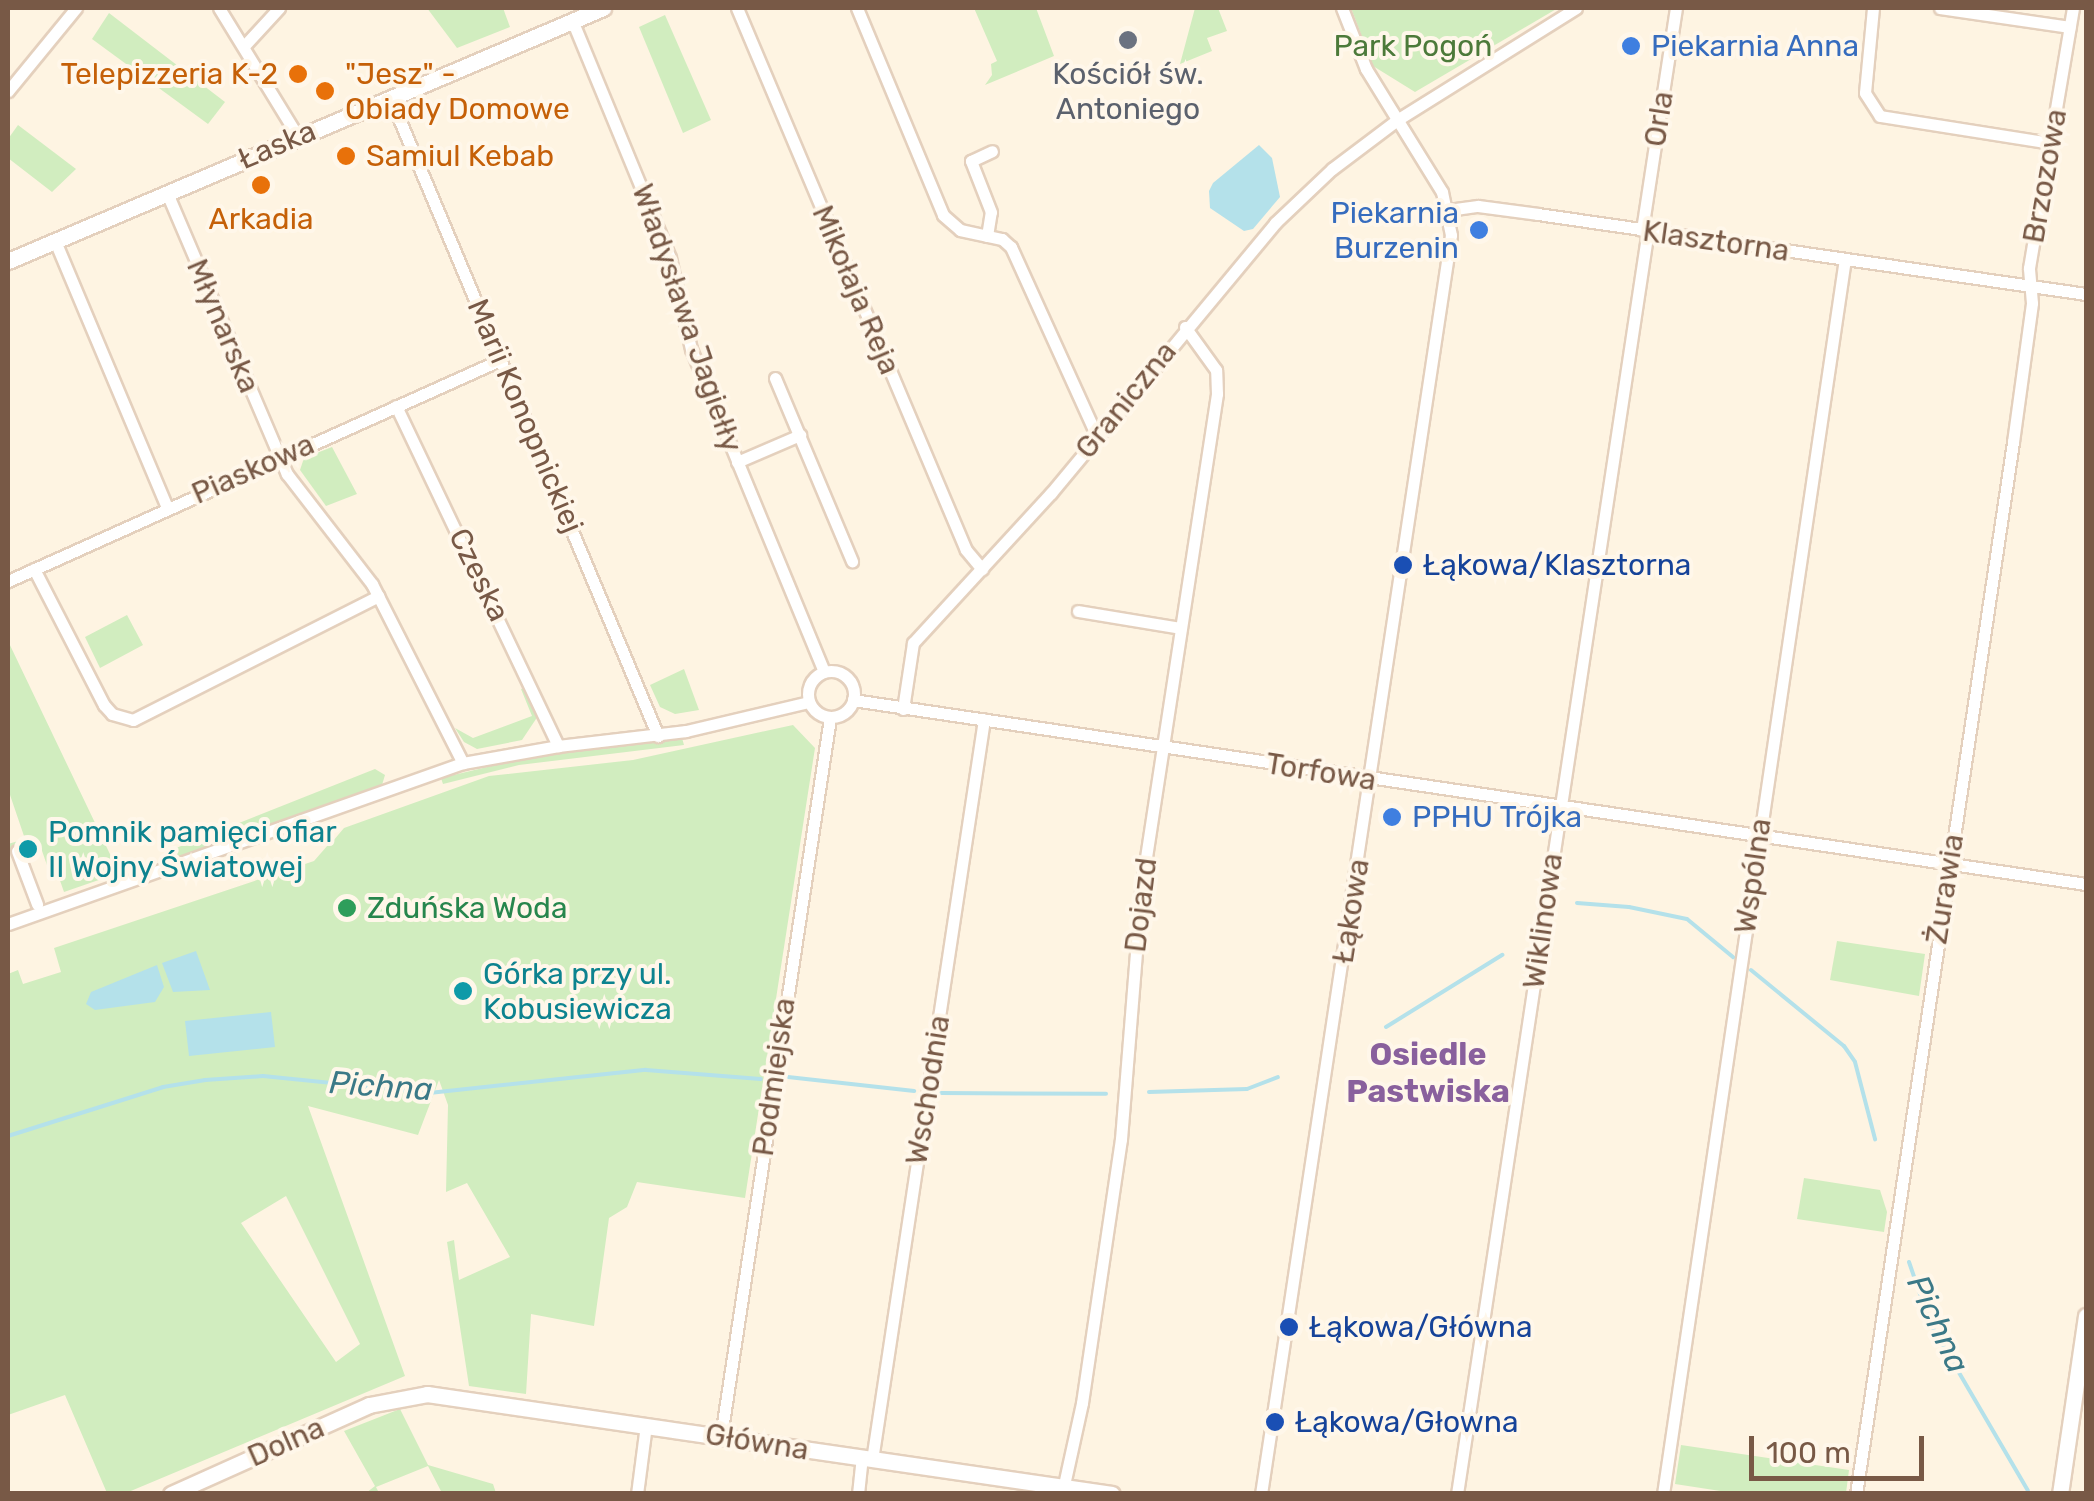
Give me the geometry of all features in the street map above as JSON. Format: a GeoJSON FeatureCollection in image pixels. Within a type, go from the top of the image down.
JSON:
{"type":"FeatureCollection","features":[{"type":"Feature","properties":{"kind":"street"},"geometry":{"type":"LineString","coordinates":[[8,91],[76,8]]}},
{"type":"Feature","properties":{"kind":"street"},"geometry":{"type":"LineString","coordinates":[[219,8],[298,136]]}},
{"type":"Feature","properties":{"kind":"street"},"geometry":{"type":"LineString","coordinates":[[244,46],[278,8]]}},
{"type":"Feature","properties":{"kind":"street","name":"Łaska"},"geometry":{"type":"LineString","coordinates":[[8,261],[603,8]]}},
{"type":"Feature","properties":{"kind":"street","name":"Mikołaja Reja"},"geometry":{"type":"LineString","coordinates":[[736,8],[966,550],[982,569]]}},
{"type":"Feature","properties":{"kind":"street"},"geometry":{"type":"LineString","coordinates":[[857,8],[943,216],[960,230],[1002,239],[1010,247],[1097,437]]}},
{"type":"Feature","properties":{"kind":"street"},"geometry":{"type":"LineString","coordinates":[[1342,8],[1366,69],[1448,210]]}},
{"type":"Feature","properties":{"kind":"street","name":"Graniczna"},"geometry":{"type":"LineString","coordinates":[[903,709],[913,642],[982,569],[1097,437],[1185,327],[1302,196],[1398,120],[1576,8]]}},
{"type":"Feature","properties":{"kind":"street","name":"Orla"},"geometry":{"type":"LineString","coordinates":[[1645,230],[1676,8]]}},
{"type":"Feature","properties":{"kind":"street"},"geometry":{"type":"LineString","coordinates":[[1874,8],[1865,93],[1880,116],[2051,143]]}},
{"type":"Feature","properties":{"kind":"street"},"geometry":{"type":"LineString","coordinates":[[1940,8],[2070,27]]}},
{"type":"Feature","properties":{"kind":"street","name":"Brzozowa"},"geometry":{"type":"LineString","coordinates":[[2032,286],[2029,268],[2072,8]]}},
{"type":"Feature","properties":{"kind":"street","name":"Władysława Jagiełły"},"geometry":{"type":"LineString","coordinates":[[572,20],[670,258],[691,349],[824,672]]}},
{"type":"Feature","properties":{"kind":"street","name":"Marii Konopnickiej"},"geometry":{"type":"LineString","coordinates":[[390,97],[658,736]]}},
{"type":"Feature","properties":{"kind":"street"},"geometry":{"type":"LineString","coordinates":[[987,236],[991,212],[971,161],[992,151]]}},
{"type":"Feature","properties":{"kind":"street","name":"Młynarska"},"geometry":{"type":"LineString","coordinates":[[166,193],[280,458],[379,596],[463,764]]}},
{"type":"Feature","properties":{"kind":"street","name":"Klasztorna"},"geometry":{"type":"LineString","coordinates":[[1448,210],[1478,206],[2086,294]]}},
{"type":"Feature","properties":{"kind":"street","name":"Łąkowa"},"geometry":{"type":"LineString","coordinates":[[1261,1494],[1448,261],[1448,210]]}},
{"type":"Feature","properties":{"kind":"street","name":"Wiklinowa"},"geometry":{"type":"LineString","coordinates":[[1458,1494],[1645,230]]}},
{"type":"Feature","properties":{"kind":"street"},"geometry":{"type":"LineString","coordinates":[[55,241],[167,507]]}},
{"type":"Feature","properties":{"kind":"street","name":"Wspólna"},"geometry":{"type":"LineString","coordinates":[[1663,1494],[1845,259]]}},
{"type":"Feature","properties":{"kind":"street","name":"Żurawia"},"geometry":{"type":"LineString","coordinates":[[1856,1494],[2013,442],[2032,286]]}},
{"type":"Feature","properties":{"kind":"street","name":"Dojazd"},"geometry":{"type":"LineString","coordinates":[[1063,1490],[1082,1403],[1122,1139],[1140,890],[1218,381],[1210,359],[1185,327]]}},
{"type":"Feature","properties":{"kind":"street","name":"Piaskowa"},"geometry":{"type":"LineString","coordinates":[[8,581],[500,360]]}},
{"type":"Feature","properties":{"kind":"street"},"geometry":{"type":"LineString","coordinates":[[775,378],[852,561]]}},
{"type":"Feature","properties":{"kind":"street","name":"Czeska"},"geometry":{"type":"LineString","coordinates":[[396,406],[558,746]]}},
{"type":"Feature","properties":{"kind":"street"},"geometry":{"type":"LineString","coordinates":[[737,462],[800,435]]}},
{"type":"Feature","properties":{"kind":"street"},"geometry":{"type":"LineString","coordinates":[[34,569],[104,705],[112,714],[132,720],[379,596]]}},
{"type":"Feature","properties":{"kind":"street"},"geometry":{"type":"LineString","coordinates":[[1078,611],[1180,628]]}},
{"type":"Feature","properties":{"kind":"street"},"geometry":{"type":"LineString","coordinates":[[824,672],[838,672],[849,680],[853,700],[845,713],[830,718],[817,713],[809,702],[812,680],[824,672]]}},
{"type":"Feature","properties":{"kind":"street","name":"Torfowa"},"geometry":{"type":"LineString","coordinates":[[853,700],[2086,884]]}},
{"type":"Feature","properties":{"kind":"street"},"geometry":{"type":"LineString","coordinates":[[8,924],[463,764],[558,746],[658,736],[809,702]]}},
{"type":"Feature","properties":{"kind":"street","name":"Podmiejska"},"geometry":{"type":"LineString","coordinates":[[721,1436],[830,718]]}},
{"type":"Feature","properties":{"kind":"street","name":"Wschodnia"},"geometry":{"type":"LineString","coordinates":[[858,1494],[867,1459],[984,720]]}},
{"type":"Feature","properties":{"kind":"street"},"geometry":{"type":"LineString","coordinates":[[17,851],[37,904]]}},
{"type":"Feature","properties":{"kind":"street"},"geometry":{"type":"LineString","coordinates":[[2060,1494],[2086,1316]]}},
{"type":"Feature","properties":{"kind":"street","name":"Główna"},"geometry":{"type":"LineString","coordinates":[[402,1395],[449,1396],[1063,1490],[1112,1494]]}},
{"type":"Feature","properties":{"kind":"street","name":"Dolna"},"geometry":{"type":"LineString","coordinates":[[171,1494],[369,1405],[402,1395]]}},
{"type":"Feature","properties":{"kind":"street"},"geometry":{"type":"LineString","coordinates":[[637,1494],[646,1424]]}},
{"type":"Feature","properties":{"kind":"green space"},"geometry":{"type":"Polygon","coordinates":[[[427,8],[503,8],[510,27],[457,48],[427,8]]]}},
{"type":"Feature","properties":{"kind":"green space"},"geometry":{"type":"Polygon","coordinates":[[[974,8],[1036,8],[1054,56],[985,85],[992,75],[991,64],[997,61],[974,8]]]}},
{"type":"Feature","properties":{"kind":"green space"},"geometry":{"type":"Polygon","coordinates":[[[1195,8],[1218,8],[1227,31],[1207,38],[1212,51],[1180,64],[1195,8]]]}},
{"type":"Feature","properties":{"kind":"green space","name":"Park Pogoń"},"geometry":{"type":"Polygon","coordinates":[[[1351,8],[1558,8],[1415,92],[1373,66],[1351,8]]]}},
{"type":"Feature","properties":{"kind":"green space"},"geometry":{"type":"Polygon","coordinates":[[[109,13],[225,102],[208,124],[92,39],[109,13]]]}},
{"type":"Feature","properties":{"kind":"green space"},"geometry":{"type":"Polygon","coordinates":[[[665,15],[711,120],[683,133],[639,27],[665,15]]]}},
{"type":"Feature","properties":{"kind":"green space"},"geometry":{"type":"Polygon","coordinates":[[[18,125],[76,169],[52,192],[8,158],[8,139],[18,125]]]}},
{"type":"Feature","properties":{"kind":"green space"},"geometry":{"type":"Polygon","coordinates":[[[332,447],[357,494],[326,506],[300,470],[304,458],[332,447]]]}},
{"type":"Feature","properties":{"kind":"green space"},"geometry":{"type":"Polygon","coordinates":[[[127,615],[143,645],[100,668],[85,637],[127,615]]]}},
{"type":"Feature","properties":{"kind":"green space"},"geometry":{"type":"Polygon","coordinates":[[[8,641],[119,873],[64,892],[56,869],[49,871],[40,845],[8,853],[8,844],[25,839],[8,789],[8,641]]]}},
{"type":"Feature","properties":{"kind":"green space"},"geometry":{"type":"Polygon","coordinates":[[[684,669],[699,710],[675,714],[660,707],[650,685],[684,669]]]}},
{"type":"Feature","properties":{"kind":"green space"},"geometry":{"type":"Polygon","coordinates":[[[525,688],[538,716],[522,740],[477,749],[464,742],[455,728],[473,738],[532,716],[521,689],[525,688]]]}},
{"type":"Feature","properties":{"kind":"green space"},"geometry":{"type":"Polygon","coordinates":[[[793,725],[815,748],[745,1198],[637,1182],[627,1207],[609,1218],[594,1326],[531,1314],[526,1394],[469,1386],[447,1242],[454,1240],[459,1280],[510,1257],[467,1183],[446,1192],[448,1105],[439,1080],[418,1135],[308,1106],[405,1376],[126,1493],[107,1493],[65,1395],[8,1415],[8,974],[18,970],[23,984],[61,972],[54,948],[314,861],[328,845],[325,838],[308,844],[306,840],[329,831],[333,841],[344,828],[489,776],[633,760],[793,725]],[[286,1196],[241,1223],[336,1362],[360,1344],[286,1196]]]}},
{"type":"Feature","properties":{"kind":"green space"},"geometry":{"type":"Polygon","coordinates":[[[682,738],[684,745],[519,765],[443,784],[441,778],[525,758],[682,738]]]}},
{"type":"Feature","properties":{"kind":"green space"},"geometry":{"type":"Polygon","coordinates":[[[375,769],[385,775],[382,785],[167,862],[163,858],[166,852],[375,769]]]}},
{"type":"Feature","properties":{"kind":"green space"},"geometry":{"type":"Polygon","coordinates":[[[1837,941],[1925,954],[1919,996],[1830,980],[1837,941]]]}},
{"type":"Feature","properties":{"kind":"green space"},"geometry":{"type":"Polygon","coordinates":[[[1804,1178],[1880,1190],[1887,1212],[1884,1232],[1797,1219],[1804,1178]]]}},
{"type":"Feature","properties":{"kind":"green space"},"geometry":{"type":"Polygon","coordinates":[[[400,1409],[428,1465],[493,1484],[496,1493],[442,1493],[428,1466],[376,1487],[379,1493],[366,1493],[375,1486],[344,1431],[400,1409]]]}},
{"type":"Feature","properties":{"kind":"green space"},"geometry":{"type":"Polygon","coordinates":[[[1681,1445],[1849,1470],[1846,1493],[1740,1494],[1675,1484],[1681,1445]]]}},
{"type":"Feature","properties":{"kind":"water"},"geometry":{"type":"Polygon","coordinates":[[[1259,145],[1272,158],[1280,197],[1253,229],[1244,231],[1210,208],[1209,191],[1213,183],[1259,145]]]}},
{"type":"Feature","properties":{"kind":"water"},"geometry":{"type":"Polygon","coordinates":[[[196,951],[210,990],[173,992],[162,963],[196,951]]]}},
{"type":"Feature","properties":{"kind":"water"},"geometry":{"type":"Polygon","coordinates":[[[157,965],[164,987],[155,1002],[95,1010],[86,1004],[91,992],[157,965]]]}},
{"type":"Feature","properties":{"kind":"water"},"geometry":{"type":"Polygon","coordinates":[[[271,1012],[275,1047],[189,1056],[185,1021],[271,1012]]]}},
{"type":"Feature","properties":{"kind":"waterway","name":"Pichna"},"geometry":{"type":"LineString","coordinates":[[1577,903],[1629,907],[1687,919],[1733,957]]}},
{"type":"Feature","properties":{"kind":"waterway","name":"Pichna"},"geometry":{"type":"LineString","coordinates":[[1386,1027],[1502,955]]}},
{"type":"Feature","properties":{"kind":"waterway","name":"Pichna"},"geometry":{"type":"LineString","coordinates":[[1751,970],[1844,1046],[1855,1062],[1875,1139]]}},
{"type":"Feature","properties":{"kind":"waterway","name":"Pichna"},"geometry":{"type":"LineString","coordinates":[[8,1136],[163,1087],[205,1080],[263,1076],[429,1093],[646,1070],[761,1079]]}},
{"type":"Feature","properties":{"kind":"waterway","name":"Pichna"},"geometry":{"type":"LineString","coordinates":[[788,1077],[914,1091]]}},
{"type":"Feature","properties":{"kind":"waterway","name":"Pichna"},"geometry":{"type":"LineString","coordinates":[[1149,1092],[1247,1089],[1278,1077]]}},
{"type":"Feature","properties":{"kind":"waterway","name":"Pichna"},"geometry":{"type":"LineString","coordinates":[[941,1093],[1106,1094]]}},
{"type":"Feature","properties":{"kind":"waterway","name":"Pichna"},"geometry":{"type":"LineString","coordinates":[[1909,1262],[1930,1323],[2028,1491]]}},
{"type":"Feature","properties":{"kind":"place","name":"Kościół św. Antoniego"},"geometry":{"type":"Point","coordinates":[1128,40]}},
{"type":"Feature","properties":{"kind":"place","name":"Piekarnia Anna"},"geometry":{"type":"Point","coordinates":[1631,46]}},
{"type":"Feature","properties":{"kind":"place","name":"Telepizzeria K-2"},"geometry":{"type":"Point","coordinates":[298,74]}},
{"type":"Feature","properties":{"kind":"place","name":"\"Jesz\" - Obiady Domowe"},"geometry":{"type":"Point","coordinates":[325,91]}},
{"type":"Feature","properties":{"kind":"place","name":"Samiul Kebab"},"geometry":{"type":"Point","coordinates":[346,156]}},
{"type":"Feature","properties":{"kind":"place","name":"Arkadia"},"geometry":{"type":"Point","coordinates":[261,185]}},
{"type":"Feature","properties":{"kind":"place","name":"Piekarnia Burzenin"},"geometry":{"type":"Point","coordinates":[1479,230]}},
{"type":"Feature","properties":{"kind":"place","name":"Łąkowa/Klasztorna"},"geometry":{"type":"Point","coordinates":[1403,565]}},
{"type":"Feature","properties":{"kind":"place","name":"PPHU Trójka"},"geometry":{"type":"Point","coordinates":[1392,817]}},
{"type":"Feature","properties":{"kind":"place","name":"Pomnik pamięci ofiar II Wojny Światowej"},"geometry":{"type":"Point","coordinates":[28,849]}},
{"type":"Feature","properties":{"kind":"place","name":"Zduńska Woda"},"geometry":{"type":"Point","coordinates":[347,908]}},
{"type":"Feature","properties":{"kind":"place","name":"Górka przy ul. Kobusiewicza"},"geometry":{"type":"Point","coordinates":[463,991]}},
{"type":"Feature","properties":{"kind":"place","name":"Łąkowa/Główna"},"geometry":{"type":"Point","coordinates":[1289,1327]}},
{"type":"Feature","properties":{"kind":"place","name":"Łąkowa/Głowna"},"geometry":{"type":"Point","coordinates":[1275,1422]}},
{"type":"Feature","properties":{"kind":"district","name":"Osiedle Pastwiska"},"geometry":{"type":"Point","coordinates":[1428,1074]}}]}
